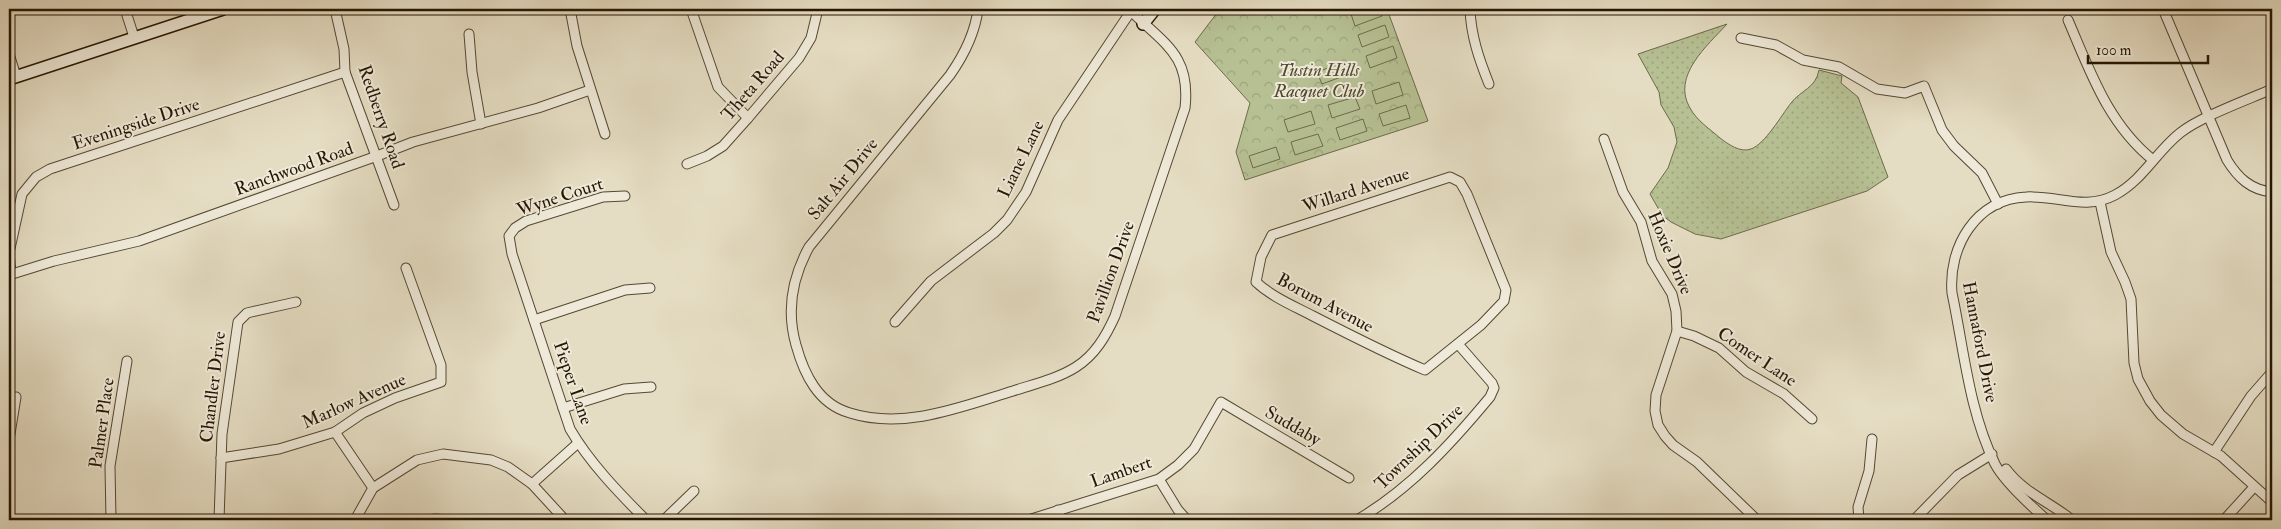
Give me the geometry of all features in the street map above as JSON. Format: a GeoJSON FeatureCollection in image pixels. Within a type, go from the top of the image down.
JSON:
{"type":"FeatureCollection","features":[{"type":"Feature","properties":{"kind":"street"},"geometry":{"type":"LineString","coordinates":[[125,9],[134,37]]}},
{"type":"Feature","properties":{"kind":"street"},"geometry":{"type":"LineString","coordinates":[[9,54],[12,77],[223,9]]}},
{"type":"Feature","properties":{"kind":"street","name":"Redberry Road"},"geometry":{"type":"LineString","coordinates":[[335,9],[344,49],[345,72],[378,156],[394,206]]}},
{"type":"Feature","properties":{"kind":"street"},"geometry":{"type":"LineString","coordinates":[[570,9],[577,46],[605,134]]}},
{"type":"Feature","properties":{"kind":"street"},"geometry":{"type":"LineString","coordinates":[[691,9],[718,87],[748,118]]}},
{"type":"Feature","properties":{"kind":"street","name":"Theta Road"},"geometry":{"type":"LineString","coordinates":[[687,164],[707,156],[723,146],[799,58],[811,38],[818,9]]}},
{"type":"Feature","properties":{"kind":"street","name":"Salt Air Drive"},"geometry":{"type":"LineString","coordinates":[[813,386],[804,370],[792,329],[792,292],[802,259],[809,246],[950,75],[967,46],[978,9]]}},
{"type":"Feature","properties":{"kind":"street"},"geometry":{"type":"LineString","coordinates":[[1144,24],[1155,9]]}},
{"type":"Feature","properties":{"kind":"street"},"geometry":{"type":"LineString","coordinates":[[1470,9],[1470,27],[1489,84]]}},
{"type":"Feature","properties":{"kind":"street"},"geometry":{"type":"LineString","coordinates":[[2163,9],[2227,160],[2236,175],[2258,189],[2272,192]]}},
{"type":"Feature","properties":{"kind":"street","name":"Pavillion Drive"},"geometry":{"type":"LineString","coordinates":[[813,386],[824,398],[849,413],[869,417],[925,416],[954,410],[1055,377],[1077,366],[1096,349],[1107,334],[1114,316],[1185,108],[1186,84],[1178,56],[1130,10]]}},
{"type":"Feature","properties":{"kind":"street","name":"Liane Lane"},"geometry":{"type":"LineString","coordinates":[[895,322],[931,282],[994,234],[1012,213],[1030,185],[1058,120],[1130,10]]}},
{"type":"Feature","properties":{"kind":"street"},"geometry":{"type":"LineString","coordinates":[[2068,20],[2105,103],[2128,138],[2153,160]]}},
{"type":"Feature","properties":{"kind":"street"},"geometry":{"type":"LineString","coordinates":[[469,34],[472,72],[481,124]]}},
{"type":"Feature","properties":{"kind":"street"},"geometry":{"type":"LineString","coordinates":[[1741,38],[1776,45],[1803,60],[1839,67],[1877,89],[1905,93],[1924,86],[1942,130],[1954,146],[1982,173],[1998,204]]}},
{"type":"Feature","properties":{"kind":"street","name":"Eveningside Drive"},"geometry":{"type":"LineString","coordinates":[[10,274],[9,253],[22,194],[36,177],[50,169],[345,72]]}},
{"type":"Feature","properties":{"kind":"street","name":"Hannaford Drive"},"geometry":{"type":"LineString","coordinates":[[1992,454],[1982,433],[1975,409],[1951,280],[1953,261],[1961,240],[1973,223],[1998,204],[2024,197],[2041,197],[2074,203],[2100,202],[2127,188],[2143,174],[2153,160],[2182,132],[2272,89]]}},
{"type":"Feature","properties":{"kind":"street","name":"Ranchwood Road"},"geometry":{"type":"LineString","coordinates":[[10,274],[54,261],[140,241],[413,142],[538,108],[590,90]]}},
{"type":"Feature","properties":{"kind":"street","name":"Hoxie Drive"},"geometry":{"type":"LineString","coordinates":[[1604,139],[1623,192],[1640,222],[1652,261],[1672,294],[1676,311],[1677,331],[1656,395],[1655,411],[1658,425],[1673,445],[1697,462],[1757,520]]}},
{"type":"Feature","properties":{"kind":"street","name":"Willard Avenue"},"geometry":{"type":"LineString","coordinates":[[1272,235],[1450,177],[1460,182],[1467,194],[1506,290],[1504,301],[1458,344]]}},
{"type":"Feature","properties":{"kind":"street","name":"Wyne Court"},"geometry":{"type":"LineString","coordinates":[[509,236],[515,228],[526,221],[603,197],[625,196]]}},
{"type":"Feature","properties":{"kind":"street"},"geometry":{"type":"LineString","coordinates":[[2100,202],[2110,252],[2126,282],[2131,299],[2134,363],[2138,379],[2150,401],[2161,416],[2183,434],[2214,452],[2272,502]]}},
{"type":"Feature","properties":{"kind":"street","name":"Borum Avenue"},"geometry":{"type":"LineString","coordinates":[[1272,235],[1261,257],[1256,282],[1266,291],[1367,344],[1425,370],[1458,344]]}},
{"type":"Feature","properties":{"kind":"street","name":"Pieper Lane"},"geometry":{"type":"LineString","coordinates":[[509,236],[512,254],[570,429],[578,443],[646,520]]}},
{"type":"Feature","properties":{"kind":"street","name":"Marlow Avenue"},"geometry":{"type":"LineString","coordinates":[[221,458],[280,450],[335,432],[363,413],[395,398],[441,382],[441,365],[406,268]]}},
{"type":"Feature","properties":{"kind":"street"},"geometry":{"type":"LineString","coordinates":[[534,320],[625,290],[650,288]]}},
{"type":"Feature","properties":{"kind":"street","name":"Chandler Drive"},"geometry":{"type":"LineString","coordinates":[[219,520],[222,434],[238,322],[247,313],[296,302]]}},
{"type":"Feature","properties":{"kind":"street","name":"Comer Lane"},"geometry":{"type":"LineString","coordinates":[[1677,331],[1701,339],[1719,348],[1746,372],[1784,394],[1812,420]]}},
{"type":"Feature","properties":{"kind":"street","name":"Township Drive"},"geometry":{"type":"LineString","coordinates":[[1357,520],[1390,499],[1425,469],[1485,404],[1494,388],[1458,344]]}},
{"type":"Feature","properties":{"kind":"street","name":"Palmer Place"},"geometry":{"type":"LineString","coordinates":[[111,520],[110,466],[127,361]]}},
{"type":"Feature","properties":{"kind":"street"},"geometry":{"type":"LineString","coordinates":[[2214,452],[2251,396],[2272,372]]}},
{"type":"Feature","properties":{"kind":"street"},"geometry":{"type":"LineString","coordinates":[[563,408],[624,389],[651,387]]}},
{"type":"Feature","properties":{"kind":"street"},"geometry":{"type":"LineString","coordinates":[[9,440],[16,397]]}},
{"type":"Feature","properties":{"kind":"street","name":"Suddaby"},"geometry":{"type":"LineString","coordinates":[[1222,402],[1348,478]]}},
{"type":"Feature","properties":{"kind":"street","name":"Lambert"},"geometry":{"type":"LineString","coordinates":[[1028,520],[1159,479],[1194,450],[1222,402]]}},
{"type":"Feature","properties":{"kind":"street"},"geometry":{"type":"LineString","coordinates":[[335,432],[373,488]]}},
{"type":"Feature","properties":{"kind":"street"},"geometry":{"type":"LineString","coordinates":[[1859,520],[1858,507],[1869,471],[1872,439]]}},
{"type":"Feature","properties":{"kind":"street"},"geometry":{"type":"LineString","coordinates":[[532,484],[578,443]]}},
{"type":"Feature","properties":{"kind":"street"},"geometry":{"type":"LineString","coordinates":[[355,520],[373,488],[417,460],[444,454],[491,460],[508,467],[532,484],[565,520]]}},
{"type":"Feature","properties":{"kind":"street"},"geometry":{"type":"LineString","coordinates":[[1914,520],[1958,475],[1992,454]]}},
{"type":"Feature","properties":{"kind":"street"},"geometry":{"type":"LineString","coordinates":[[1992,454],[1995,464],[2010,484],[2038,514],[2047,520]]}},
{"type":"Feature","properties":{"kind":"street"},"geometry":{"type":"LineString","coordinates":[[1992,454],[2036,498],[2072,520]]}},
{"type":"Feature","properties":{"kind":"street"},"geometry":{"type":"LineString","coordinates":[[1159,479],[1178,510],[1187,520]]}},
{"type":"Feature","properties":{"kind":"street"},"geometry":{"type":"LineString","coordinates":[[2224,520],[2254,487]]}},
{"type":"Feature","properties":{"kind":"street"},"geometry":{"type":"LineString","coordinates":[[664,520],[694,490]]}},
{"type":"Feature","properties":{"kind":"street"},"geometry":{"type":"LineString","coordinates":[[1058,510],[1061,520]]}},
{"type":"Feature","properties":{"kind":"street"},"geometry":{"type":"LineString","coordinates":[[425,520],[436,518],[447,520]]}},
{"type":"Feature","properties":{"kind":"green space","name":"Tustin Hills Racquet Club"},"geometry":{"type":"Polygon","coordinates":[[[1220,9],[1387,9],[1428,121],[1245,180],[1236,152],[1250,103],[1195,42],[1220,9]]]}},
{"type":"Feature","properties":{"kind":"green space"},"geometry":{"type":"Polygon","coordinates":[[[1365,9],[1379,9],[1382,16],[1355,26],[1351,14],[1365,9]]]}},
{"type":"Feature","properties":{"kind":"green space"},"geometry":{"type":"Polygon","coordinates":[[[1727,24],[1702,51],[1688,73],[1685,84],[1685,96],[1693,113],[1700,121],[1730,145],[1743,150],[1751,149],[1762,142],[1791,103],[1815,81],[1819,70],[1842,76],[1841,83],[1858,97],[1888,177],[1867,191],[1721,239],[1695,234],[1671,222],[1662,215],[1650,194],[1668,168],[1677,142],[1674,127],[1661,105],[1659,92],[1638,54],[1727,24]]]}},
{"type":"Feature","properties":{"kind":"green space"},"geometry":{"type":"Polygon","coordinates":[[[1385,25],[1389,37],[1362,47],[1358,35],[1385,25]]]}},
{"type":"Feature","properties":{"kind":"green space"},"geometry":{"type":"Polygon","coordinates":[[[1393,46],[1397,58],[1370,68],[1366,56],[1393,46]]]}},
{"type":"Feature","properties":{"kind":"green space"},"geometry":{"type":"Polygon","coordinates":[[[1344,62],[1349,74],[1322,84],[1317,72],[1344,62]]]}},
{"type":"Feature","properties":{"kind":"green space"},"geometry":{"type":"Polygon","coordinates":[[[1399,82],[1403,95],[1376,104],[1372,91],[1399,82]]]}},
{"type":"Feature","properties":{"kind":"green space"},"geometry":{"type":"Polygon","coordinates":[[[1355,97],[1360,109],[1332,118],[1328,105],[1355,97]]]}},
{"type":"Feature","properties":{"kind":"green space"},"geometry":{"type":"Polygon","coordinates":[[[1406,105],[1410,118],[1383,126],[1379,114],[1406,105]]]}},
{"type":"Feature","properties":{"kind":"green space"},"geometry":{"type":"Polygon","coordinates":[[[1311,111],[1315,124],[1288,132],[1284,120],[1311,111]]]}},
{"type":"Feature","properties":{"kind":"green space"},"geometry":{"type":"Polygon","coordinates":[[[1363,119],[1367,131],[1340,140],[1336,128],[1363,119]]]}},
{"type":"Feature","properties":{"kind":"green space"},"geometry":{"type":"Polygon","coordinates":[[[1318,134],[1323,146],[1295,155],[1291,142],[1318,134]]]}},
{"type":"Feature","properties":{"kind":"green space"},"geometry":{"type":"Polygon","coordinates":[[[1276,147],[1280,159],[1253,168],[1249,156],[1276,147]]]}}]}
